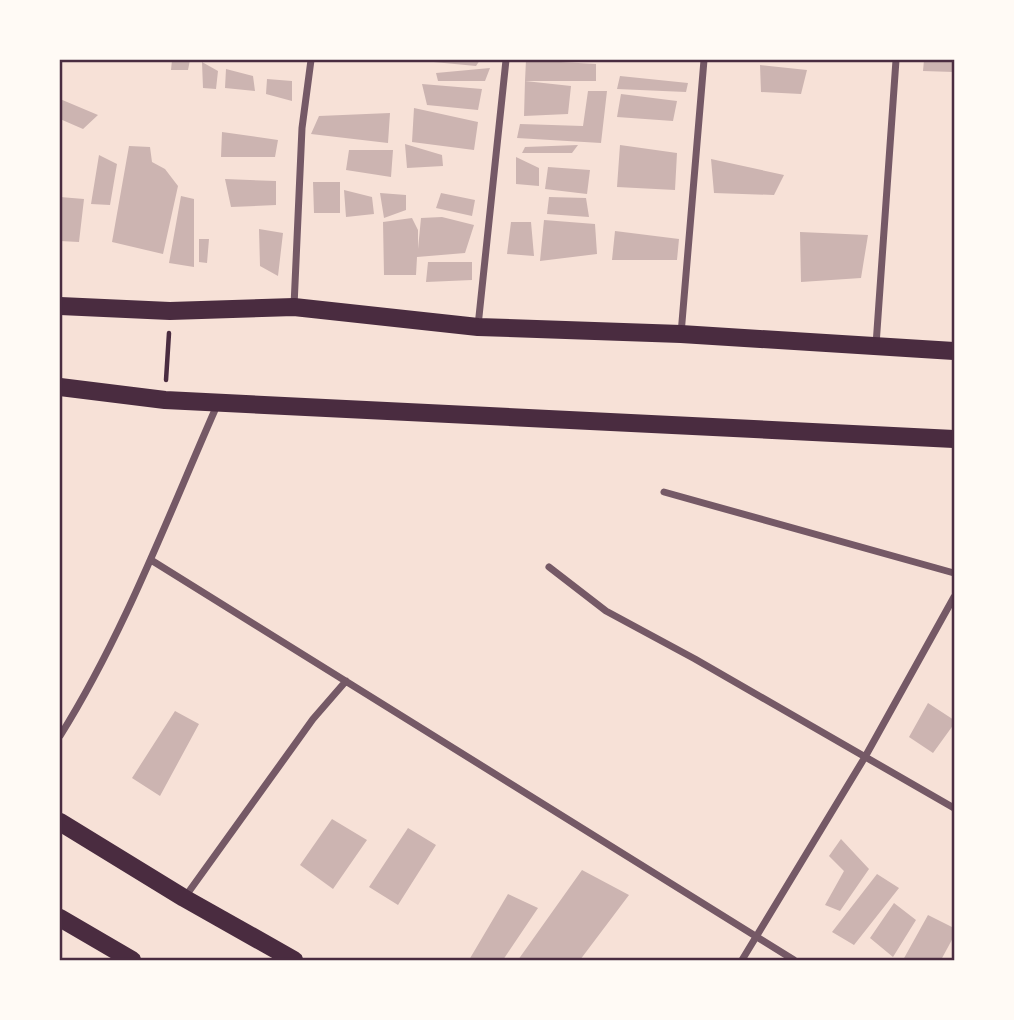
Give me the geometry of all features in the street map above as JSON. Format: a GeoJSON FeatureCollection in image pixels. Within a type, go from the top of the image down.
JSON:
{"type":"FeatureCollection","features":[{"type":"Feature","properties":{"kind":"main road"},"geometry":{"type":"LineString","coordinates":[[60,306],[170,312],[294,307],[478,327],[681,334],[954,351]]}},
{"type":"Feature","properties":{"kind":"main road"},"geometry":{"type":"LineString","coordinates":[[60,387],[165,400],[954,439]]}},
{"type":"Feature","properties":{"kind":"main road"},"geometry":{"type":"LineString","coordinates":[[60,822],[294,961]]}},
{"type":"Feature","properties":{"kind":"main road"},"geometry":{"type":"LineString","coordinates":[[60,918],[132,961]]}},
{"type":"Feature","properties":{"kind":"street"},"geometry":{"type":"LineString","coordinates":[[294,307],[302,128],[311,60]]}},
{"type":"Feature","properties":{"kind":"street"},"geometry":{"type":"LineString","coordinates":[[478,327],[506,60]]}},
{"type":"Feature","properties":{"kind":"street"},"geometry":{"type":"LineString","coordinates":[[681,334],[704,60]]}},
{"type":"Feature","properties":{"kind":"street"},"geometry":{"type":"LineString","coordinates":[[876,346],[896,60]]}},
{"type":"Feature","properties":{"kind":"street"},"geometry":{"type":"LineString","coordinates":[[60,736],[108,649],[151,559],[218,403]]}},
{"type":"Feature","properties":{"kind":"street"},"geometry":{"type":"LineString","coordinates":[[664,492],[954,573]]}},
{"type":"Feature","properties":{"kind":"street"},"geometry":{"type":"LineString","coordinates":[[151,559],[794,961]]}},
{"type":"Feature","properties":{"kind":"street"},"geometry":{"type":"LineString","coordinates":[[549,567],[606,611],[954,808]]}},
{"type":"Feature","properties":{"kind":"street"},"geometry":{"type":"LineString","coordinates":[[742,961],[865,757],[954,597]]}},
{"type":"Feature","properties":{"kind":"street"},"geometry":{"type":"LineString","coordinates":[[184,898],[313,719],[346,681]]}},
{"type":"Feature","properties":{"kind":"path"},"geometry":{"type":"LineString","coordinates":[[167,372],[169,330]]}},
{"type":"Feature","properties":{"kind":"building"},"geometry":{"type":"Polygon","coordinates":[[[172,60],[190,60],[188,70],[171,70],[172,60]]]}},
{"type":"Feature","properties":{"kind":"building"},"geometry":{"type":"Polygon","coordinates":[[[423,60],[480,60],[476,66],[423,60]]]}},
{"type":"Feature","properties":{"kind":"building"},"geometry":{"type":"Polygon","coordinates":[[[526,60],[596,64],[596,81],[525,81],[526,60]]]}},
{"type":"Feature","properties":{"kind":"building"},"geometry":{"type":"Polygon","coordinates":[[[924,60],[954,60],[954,72],[923,71],[924,60]]]}},
{"type":"Feature","properties":{"kind":"building"},"geometry":{"type":"Polygon","coordinates":[[[202,62],[218,71],[216,89],[203,88],[202,62]]]}},
{"type":"Feature","properties":{"kind":"building"},"geometry":{"type":"Polygon","coordinates":[[[760,65],[807,70],[801,94],[761,92],[760,65]]]}},
{"type":"Feature","properties":{"kind":"building"},"geometry":{"type":"Polygon","coordinates":[[[490,68],[485,81],[438,81],[436,73],[490,68]]]}},
{"type":"Feature","properties":{"kind":"building"},"geometry":{"type":"Polygon","coordinates":[[[226,69],[253,76],[255,91],[225,88],[226,69]]]}},
{"type":"Feature","properties":{"kind":"building"},"geometry":{"type":"Polygon","coordinates":[[[620,76],[688,83],[686,92],[617,89],[620,76]]]}},
{"type":"Feature","properties":{"kind":"building"},"geometry":{"type":"Polygon","coordinates":[[[267,79],[292,81],[292,101],[266,94],[267,79]]]}},
{"type":"Feature","properties":{"kind":"building"},"geometry":{"type":"Polygon","coordinates":[[[525,81],[571,86],[568,114],[524,116],[525,81]]]}},
{"type":"Feature","properties":{"kind":"building"},"geometry":{"type":"Polygon","coordinates":[[[422,84],[482,89],[478,110],[427,105],[422,84]]]}},
{"type":"Feature","properties":{"kind":"building"},"geometry":{"type":"Polygon","coordinates":[[[588,91],[607,91],[601,143],[517,138],[520,124],[583,126],[588,91]]]}},
{"type":"Feature","properties":{"kind":"building"},"geometry":{"type":"Polygon","coordinates":[[[621,94],[677,101],[673,121],[617,117],[621,94]]]}},
{"type":"Feature","properties":{"kind":"building"},"geometry":{"type":"Polygon","coordinates":[[[60,99],[98,115],[83,129],[60,119],[60,99]]]}},
{"type":"Feature","properties":{"kind":"building"},"geometry":{"type":"Polygon","coordinates":[[[414,108],[478,122],[474,150],[412,142],[414,108]]]}},
{"type":"Feature","properties":{"kind":"building"},"geometry":{"type":"Polygon","coordinates":[[[390,113],[388,143],[311,134],[319,116],[390,113]]]}},
{"type":"Feature","properties":{"kind":"building"},"geometry":{"type":"Polygon","coordinates":[[[222,132],[278,140],[275,157],[221,157],[222,132]]]}},
{"type":"Feature","properties":{"kind":"building"},"geometry":{"type":"Polygon","coordinates":[[[405,144],[442,155],[443,166],[407,168],[405,144]]]}},
{"type":"Feature","properties":{"kind":"building"},"geometry":{"type":"Polygon","coordinates":[[[578,145],[572,153],[522,153],[525,147],[578,145]]]}},
{"type":"Feature","properties":{"kind":"building"},"geometry":{"type":"Polygon","coordinates":[[[620,145],[677,153],[675,190],[617,187],[620,145]]]}},
{"type":"Feature","properties":{"kind":"building"},"geometry":{"type":"Polygon","coordinates":[[[129,146],[150,147],[152,162],[165,169],[178,186],[163,254],[112,242],[129,146]]]}},
{"type":"Feature","properties":{"kind":"building"},"geometry":{"type":"Polygon","coordinates":[[[349,150],[393,150],[391,177],[346,170],[349,150]]]}},
{"type":"Feature","properties":{"kind":"building"},"geometry":{"type":"Polygon","coordinates":[[[99,155],[117,164],[110,205],[91,204],[99,155]]]}},
{"type":"Feature","properties":{"kind":"building"},"geometry":{"type":"Polygon","coordinates":[[[516,157],[539,168],[539,186],[516,184],[516,157]]]}},
{"type":"Feature","properties":{"kind":"building"},"geometry":{"type":"Polygon","coordinates":[[[711,159],[784,175],[774,195],[714,193],[711,159]]]}},
{"type":"Feature","properties":{"kind":"building"},"geometry":{"type":"Polygon","coordinates":[[[548,167],[590,170],[587,194],[545,189],[548,167]]]}},
{"type":"Feature","properties":{"kind":"building"},"geometry":{"type":"Polygon","coordinates":[[[225,179],[276,181],[276,205],[231,207],[225,179]]]}},
{"type":"Feature","properties":{"kind":"building"},"geometry":{"type":"Polygon","coordinates":[[[313,182],[340,182],[340,213],[314,213],[313,182]]]}},
{"type":"Feature","properties":{"kind":"building"},"geometry":{"type":"Polygon","coordinates":[[[344,190],[372,197],[374,214],[346,217],[344,190]]]}},
{"type":"Feature","properties":{"kind":"building"},"geometry":{"type":"Polygon","coordinates":[[[380,193],[406,195],[406,210],[384,218],[380,193]]]}},
{"type":"Feature","properties":{"kind":"building"},"geometry":{"type":"Polygon","coordinates":[[[441,193],[475,200],[472,216],[436,208],[441,193]]]}},
{"type":"Feature","properties":{"kind":"building"},"geometry":{"type":"Polygon","coordinates":[[[181,196],[194,199],[194,267],[169,263],[181,196]]]}},
{"type":"Feature","properties":{"kind":"building"},"geometry":{"type":"Polygon","coordinates":[[[60,197],[84,199],[79,242],[60,241],[60,197]]]}},
{"type":"Feature","properties":{"kind":"building"},"geometry":{"type":"Polygon","coordinates":[[[549,197],[586,198],[589,217],[547,214],[549,197]]]}},
{"type":"Feature","properties":{"kind":"building"},"geometry":{"type":"Polygon","coordinates":[[[442,217],[474,225],[465,253],[417,257],[416,275],[384,275],[383,222],[412,218],[418,230],[418,249],[421,218],[442,217]]]}},
{"type":"Feature","properties":{"kind":"building"},"geometry":{"type":"Polygon","coordinates":[[[544,220],[595,224],[597,254],[540,261],[544,220]]]}},
{"type":"Feature","properties":{"kind":"building"},"geometry":{"type":"Polygon","coordinates":[[[511,222],[531,222],[534,256],[507,254],[511,222]]]}},
{"type":"Feature","properties":{"kind":"building"},"geometry":{"type":"Polygon","coordinates":[[[259,229],[283,233],[278,276],[260,266],[259,229]]]}},
{"type":"Feature","properties":{"kind":"building"},"geometry":{"type":"Polygon","coordinates":[[[615,231],[679,239],[677,260],[612,260],[615,231]]]}},
{"type":"Feature","properties":{"kind":"building"},"geometry":{"type":"Polygon","coordinates":[[[800,232],[868,235],[861,278],[801,282],[800,232]]]}},
{"type":"Feature","properties":{"kind":"building"},"geometry":{"type":"Polygon","coordinates":[[[199,239],[209,239],[207,263],[199,262],[199,239]]]}},
{"type":"Feature","properties":{"kind":"building"},"geometry":{"type":"Polygon","coordinates":[[[428,262],[472,262],[472,280],[426,282],[428,262]]]}},
{"type":"Feature","properties":{"kind":"building"},"geometry":{"type":"Polygon","coordinates":[[[928,703],[954,720],[954,724],[933,753],[909,737],[928,703]]]}},
{"type":"Feature","properties":{"kind":"building"},"geometry":{"type":"Polygon","coordinates":[[[175,711],[199,724],[160,796],[132,778],[175,711]]]}},
{"type":"Feature","properties":{"kind":"building"},"geometry":{"type":"Polygon","coordinates":[[[332,819],[367,840],[333,889],[300,865],[332,819]]]}},
{"type":"Feature","properties":{"kind":"building"},"geometry":{"type":"Polygon","coordinates":[[[408,828],[436,845],[398,905],[369,887],[408,828]]]}},
{"type":"Feature","properties":{"kind":"building"},"geometry":{"type":"Polygon","coordinates":[[[841,839],[869,869],[840,911],[825,905],[844,871],[829,856],[841,839]]]}},
{"type":"Feature","properties":{"kind":"building"},"geometry":{"type":"Polygon","coordinates":[[[582,870],[629,895],[580,960],[518,960],[582,870]]]}},
{"type":"Feature","properties":{"kind":"building"},"geometry":{"type":"Polygon","coordinates":[[[877,874],[899,888],[854,945],[832,932],[877,874]]]}},
{"type":"Feature","properties":{"kind":"building"},"geometry":{"type":"Polygon","coordinates":[[[508,894],[538,908],[503,960],[469,960],[508,894]]]}},
{"type":"Feature","properties":{"kind":"building"},"geometry":{"type":"Polygon","coordinates":[[[894,903],[916,920],[893,957],[870,938],[894,903]]]}},
{"type":"Feature","properties":{"kind":"building"},"geometry":{"type":"Polygon","coordinates":[[[928,915],[954,928],[954,936],[941,960],[903,960],[928,915]]]}}]}
